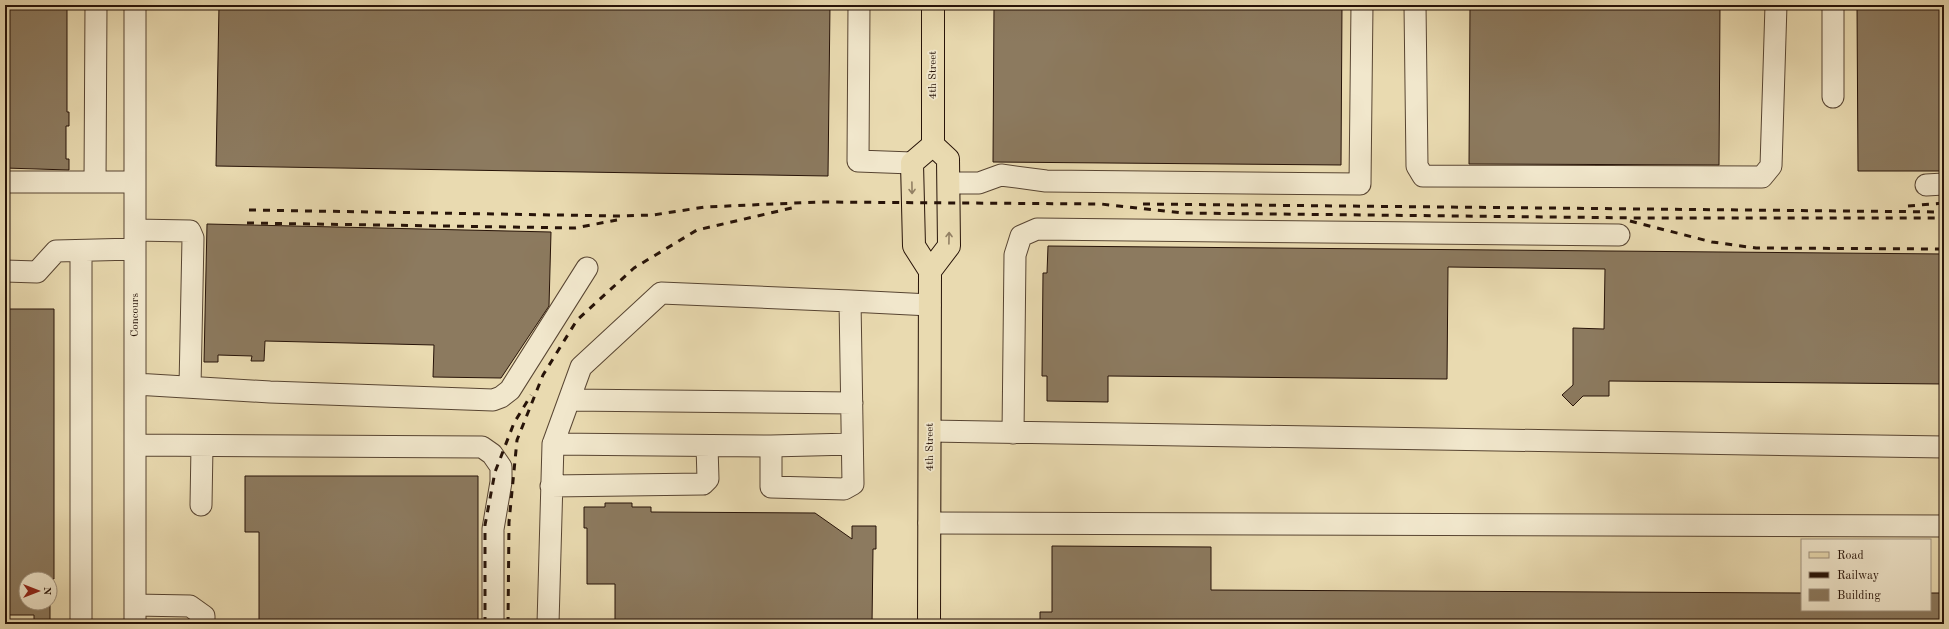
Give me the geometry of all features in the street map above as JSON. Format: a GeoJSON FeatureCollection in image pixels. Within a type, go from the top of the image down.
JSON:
{"type":"FeatureCollection","features":[{"type":"Feature","properties":{"kind":"main road","name":"4th Street"},"geometry":{"type":"LineString","coordinates":[[933,5],[934,145]]}},
{"type":"Feature","properties":{"kind":"main road"},"geometry":{"type":"LineString","coordinates":[[934,145],[948,159],[949,246],[930,271],[914,246],[912,163],[934,145]]}},
{"type":"Feature","properties":{"kind":"main road","name":"4th Street"},"geometry":{"type":"LineString","coordinates":[[929,624],[930,271]]}},
{"type":"Feature","properties":{"kind":"street"},"geometry":{"type":"LineString","coordinates":[[95,182],[96,5]]}},
{"type":"Feature","properties":{"kind":"street","name":"Concours"},"geometry":{"type":"LineString","coordinates":[[135,5],[135,615]]}},
{"type":"Feature","properties":{"kind":"street"},"geometry":{"type":"LineString","coordinates":[[859,5],[858,161],[912,163]]}},
{"type":"Feature","properties":{"kind":"street"},"geometry":{"type":"LineString","coordinates":[[949,183],[979,183],[1001,175],[1046,181],[1360,184],[1362,5]]}},
{"type":"Feature","properties":{"kind":"street"},"geometry":{"type":"LineString","coordinates":[[1415,5],[1417,166],[1422,176],[1762,176],[1771,166],[1776,5]]}},
{"type":"Feature","properties":{"kind":"street"},"geometry":{"type":"LineString","coordinates":[[1833,5],[1833,96]]}},
{"type":"Feature","properties":{"kind":"street"},"geometry":{"type":"LineString","coordinates":[[5,182],[135,182]]}},
{"type":"Feature","properties":{"kind":"street"},"geometry":{"type":"LineString","coordinates":[[1013,432],[1014,255],[1021,236],[1037,229],[1619,234]]}},
{"type":"Feature","properties":{"kind":"street"},"geometry":{"type":"LineString","coordinates":[[5,271],[37,272],[56,251],[81,251],[190,231],[193,238],[190,387]]}},
{"type":"Feature","properties":{"kind":"street"},"geometry":{"type":"LineString","coordinates":[[81,251],[81,624]]}},
{"type":"Feature","properties":{"kind":"street"},"geometry":{"type":"LineString","coordinates":[[135,384],[270,392],[493,400],[501,397],[510,390],[587,268]]}},
{"type":"Feature","properties":{"kind":"street"},"geometry":{"type":"LineString","coordinates":[[548,624],[553,444],[582,367],[661,293],[930,305]]}},
{"type":"Feature","properties":{"kind":"street"},"geometry":{"type":"LineString","coordinates":[[771,446],[771,487],[844,489],[853,484],[850,301]]}},
{"type":"Feature","properties":{"kind":"street"},"geometry":{"type":"LineString","coordinates":[[569,400],[852,403]]}},
{"type":"Feature","properties":{"kind":"street"},"geometry":{"type":"LineString","coordinates":[[930,431],[1944,447]]}},
{"type":"Feature","properties":{"kind":"street"},"geometry":{"type":"LineString","coordinates":[[553,444],[707,446],[852,444]]}},
{"type":"Feature","properties":{"kind":"street"},"geometry":{"type":"LineString","coordinates":[[135,445],[482,447],[492,454],[501,467],[501,482],[493,529],[493,624]]}},
{"type":"Feature","properties":{"kind":"street"},"geometry":{"type":"LineString","coordinates":[[201,505],[202,446]]}},
{"type":"Feature","properties":{"kind":"street"},"geometry":{"type":"LineString","coordinates":[[551,486],[703,484],[708,479],[707,446]]}},
{"type":"Feature","properties":{"kind":"street"},"geometry":{"type":"LineString","coordinates":[[930,523],[1944,526]]}},
{"type":"Feature","properties":{"kind":"street"},"geometry":{"type":"LineString","coordinates":[[135,615],[190,606],[204,616],[204,624]]}},
{"type":"Feature","properties":{"kind":"building"},"geometry":{"type":"Polygon","coordinates":[[[5,5],[67,5],[67,112],[69,112],[69,126],[66,126],[66,159],[69,159],[69,170],[5,168],[5,5]]]}},
{"type":"Feature","properties":{"kind":"building"},"geometry":{"type":"Polygon","coordinates":[[[219,5],[830,5],[828,176],[216,166],[219,5]]]}},
{"type":"Feature","properties":{"kind":"building"},"geometry":{"type":"Polygon","coordinates":[[[994,5],[1342,5],[1341,165],[993,162],[994,5]]]}},
{"type":"Feature","properties":{"kind":"building"},"geometry":{"type":"Polygon","coordinates":[[[1470,5],[1720,5],[1719,165],[1469,164],[1470,5]]]}},
{"type":"Feature","properties":{"kind":"building"},"geometry":{"type":"Polygon","coordinates":[[[1857,5],[1944,5],[1944,171],[1858,171],[1857,5]]]}},
{"type":"Feature","properties":{"kind":"building"},"geometry":{"type":"Polygon","coordinates":[[[207,224],[551,232],[549,306],[501,378],[433,377],[434,345],[265,341],[264,361],[251,361],[252,356],[218,355],[218,362],[204,362],[207,224]]]}},
{"type":"Feature","properties":{"kind":"building"},"geometry":{"type":"Polygon","coordinates":[[[1048,246],[1944,254],[1944,384],[1609,381],[1609,396],[1583,396],[1573,406],[1562,395],[1573,385],[1573,328],[1604,329],[1605,269],[1448,267],[1447,379],[1108,376],[1108,402],[1047,401],[1047,376],[1042,376],[1043,273],[1047,273],[1048,246]]]}},
{"type":"Feature","properties":{"kind":"building"},"geometry":{"type":"Polygon","coordinates":[[[5,309],[54,309],[54,571],[18,571],[18,611],[50,611],[50,622],[34,622],[34,615],[5,615],[5,309]]]}},
{"type":"Feature","properties":{"kind":"building"},"geometry":{"type":"Polygon","coordinates":[[[245,476],[478,476],[478,624],[259,624],[259,532],[245,532],[245,476]]]}},
{"type":"Feature","properties":{"kind":"building"},"geometry":{"type":"Polygon","coordinates":[[[605,503],[632,503],[632,507],[651,507],[651,512],[815,513],[852,539],[852,526],[876,526],[876,549],[873,549],[872,624],[615,624],[615,584],[587,584],[587,528],[584,528],[584,507],[605,507],[605,503]]]}},
{"type":"Feature","properties":{"kind":"building"},"geometry":{"type":"Polygon","coordinates":[[[1052,546],[1211,547],[1211,590],[1801,593],[1801,611],[1931,611],[1931,593],[1944,593],[1944,624],[1040,624],[1040,612],[1052,612],[1052,546]]]}},
{"type":"Feature","properties":{"kind":"railway"},"geometry":{"type":"LineString","coordinates":[[249,210],[618,216],[653,215],[705,207],[819,202],[1101,204],[1184,213],[1642,218],[1944,218]]}},
{"type":"Feature","properties":{"kind":"railway"},"geometry":{"type":"LineString","coordinates":[[1908,206],[1944,203]]}},
{"type":"Feature","properties":{"kind":"railway"},"geometry":{"type":"LineString","coordinates":[[1143,204],[1944,212]]}},
{"type":"Feature","properties":{"kind":"railway"},"geometry":{"type":"LineString","coordinates":[[508,624],[509,522],[517,440],[543,375],[577,320],[634,268],[697,230],[796,207]]}},
{"type":"Feature","properties":{"kind":"railway"},"geometry":{"type":"LineString","coordinates":[[247,223],[575,228],[617,220]]}},
{"type":"Feature","properties":{"kind":"railway"},"geometry":{"type":"LineString","coordinates":[[1630,221],[1712,242],[1756,248],[1944,249]]}},
{"type":"Feature","properties":{"kind":"railway"},"geometry":{"type":"LineString","coordinates":[[485,624],[485,525],[495,472],[514,423],[531,395]]}}]}
